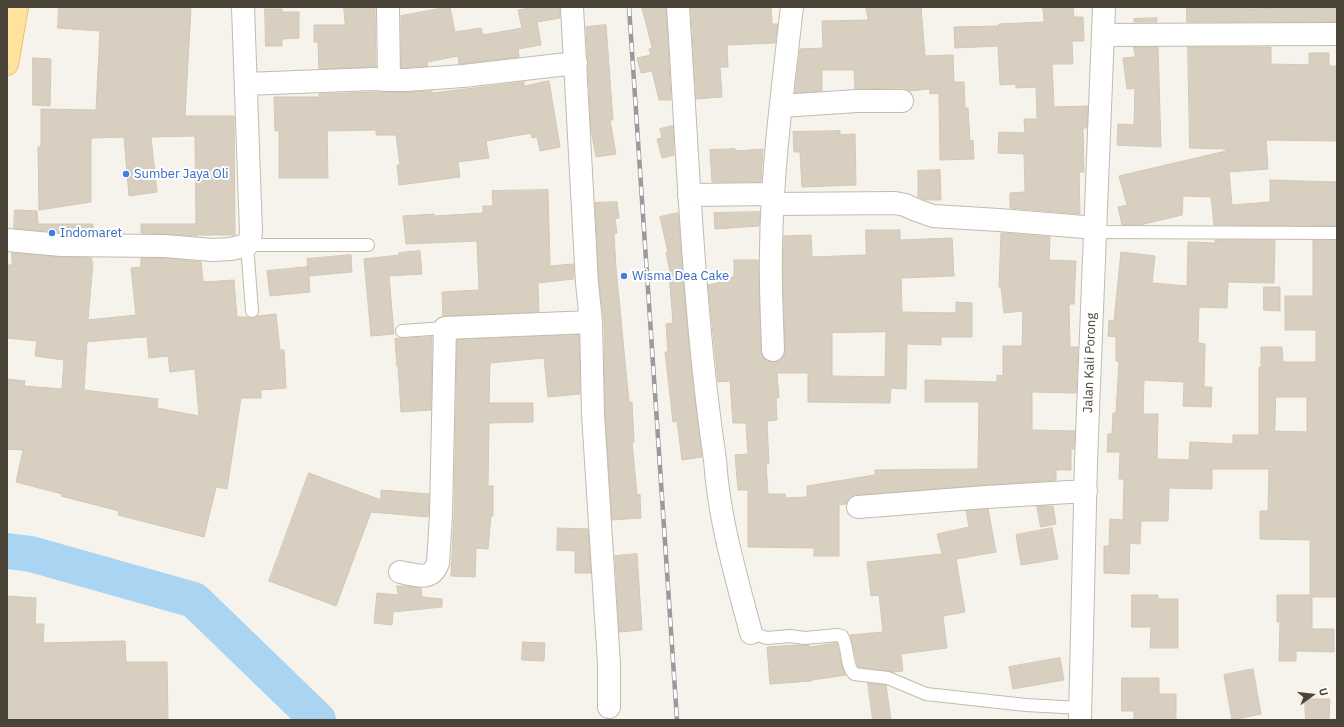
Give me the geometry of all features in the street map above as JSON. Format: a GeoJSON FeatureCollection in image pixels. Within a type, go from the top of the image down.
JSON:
{"type":"FeatureCollection","features":[{"type":"Feature","properties":{"kind":"main road"},"geometry":{"type":"LineString","coordinates":[[7,64],[17,7]]}},
{"type":"Feature","properties":{"kind":"street"},"geometry":{"type":"LineString","coordinates":[[7,240],[61,245],[164,246],[213,250],[231,249],[246,245],[250,239],[251,232],[243,7]]}},
{"type":"Feature","properties":{"kind":"street"},"geometry":{"type":"LineString","coordinates":[[388,7],[389,80]]}},
{"type":"Feature","properties":{"kind":"street"},"geometry":{"type":"LineString","coordinates":[[572,7],[586,267],[591,322],[593,414],[609,664],[609,707]]}},
{"type":"Feature","properties":{"kind":"street"},"geometry":{"type":"LineString","coordinates":[[678,7],[692,250],[716,478],[726,538],[751,633]]}},
{"type":"Feature","properties":{"kind":"street"},"geometry":{"type":"LineString","coordinates":[[773,350],[771,249],[773,199],[792,7]]}},
{"type":"Feature","properties":{"kind":"street","name":"Jalan Kali Porong"},"geometry":{"type":"LineString","coordinates":[[1080,714],[1086,491],[1104,7]]}},
{"type":"Feature","properties":{"kind":"street"},"geometry":{"type":"LineString","coordinates":[[1103,35],[1337,34]]}},
{"type":"Feature","properties":{"kind":"street"},"geometry":{"type":"LineString","coordinates":[[246,84],[373,79],[406,80],[463,76],[576,63]]}},
{"type":"Feature","properties":{"kind":"street"},"geometry":{"type":"LineString","coordinates":[[781,106],[857,101],[902,101]]}},
{"type":"Feature","properties":{"kind":"street"},"geometry":{"type":"LineString","coordinates":[[689,195],[894,202],[933,216],[1000,220],[1096,230]]}},
{"type":"Feature","properties":{"kind":"street"},"geometry":{"type":"LineString","coordinates":[[400,572],[423,576],[431,575],[436,570],[438,563],[441,506],[444,328],[591,322]]}},
{"type":"Feature","properties":{"kind":"street"},"geometry":{"type":"LineString","coordinates":[[858,507],[1086,491]]}},
{"type":"Feature","properties":{"kind":"lane"},"geometry":{"type":"LineString","coordinates":[[1096,230],[1337,233]]}},
{"type":"Feature","properties":{"kind":"lane"},"geometry":{"type":"LineString","coordinates":[[252,311],[246,245],[368,245]]}},
{"type":"Feature","properties":{"kind":"lane"},"geometry":{"type":"LineString","coordinates":[[402,331],[444,328]]}},
{"type":"Feature","properties":{"kind":"lane"},"geometry":{"type":"LineString","coordinates":[[751,633],[767,638],[790,636],[805,638],[837,635],[842,636],[845,641],[850,669],[854,674],[888,678],[926,694],[1026,705],[1080,714]]}},
{"type":"Feature","properties":{"kind":"building"},"geometry":{"type":"Polygon","coordinates":[[[59,7],[191,7],[185,116],[234,116],[235,235],[198,236],[141,233],[141,224],[196,224],[195,136],[151,137],[157,192],[129,196],[124,137],[91,138],[91,202],[39,210],[38,147],[41,147],[41,109],[96,110],[100,31],[58,28],[59,7]]]}},
{"type":"Feature","properties":{"kind":"building"},"geometry":{"type":"Polygon","coordinates":[[[344,7],[375,7],[376,67],[319,69],[318,42],[314,42],[314,25],[345,25],[344,7]]]}},
{"type":"Feature","properties":{"kind":"building"},"geometry":{"type":"Polygon","coordinates":[[[450,7],[455,32],[481,28],[483,35],[522,28],[518,10],[537,7],[560,7],[560,18],[537,22],[541,45],[518,49],[519,57],[459,64],[458,56],[427,62],[428,66],[401,68],[401,16],[450,7]]]}},
{"type":"Feature","properties":{"kind":"building"},"geometry":{"type":"Polygon","coordinates":[[[642,7],[666,7],[671,100],[659,100],[652,71],[641,73],[637,58],[651,55],[649,49],[652,48],[642,7]]]}},
{"type":"Feature","properties":{"kind":"building"},"geometry":{"type":"Polygon","coordinates":[[[691,7],[771,7],[772,24],[778,24],[775,43],[727,45],[728,67],[720,67],[722,97],[696,99],[691,7]]]}},
{"type":"Feature","properties":{"kind":"building"},"geometry":{"type":"Polygon","coordinates":[[[866,7],[921,7],[925,56],[953,55],[954,82],[964,82],[965,108],[968,108],[970,141],[973,140],[974,159],[940,160],[939,93],[930,94],[930,89],[909,91],[902,88],[855,89],[854,70],[822,70],[822,91],[795,93],[800,49],[823,48],[822,21],[868,20],[866,7]]]}},
{"type":"Feature","properties":{"kind":"building"},"geometry":{"type":"Polygon","coordinates":[[[1043,7],[1073,7],[1074,17],[1083,17],[1084,41],[1072,41],[1073,64],[1052,64],[1054,107],[1088,106],[1087,128],[1083,128],[1084,172],[1079,172],[1080,214],[1010,208],[1010,193],[1025,192],[1024,154],[998,153],[999,132],[1025,133],[1024,119],[1037,119],[1036,87],[1016,88],[1016,84],[1000,85],[998,46],[955,48],[954,27],[999,26],[999,24],[1044,22],[1043,7]]]}},
{"type":"Feature","properties":{"kind":"building"},"geometry":{"type":"Polygon","coordinates":[[[1187,7],[1245,7],[1246,9],[1336,7],[1337,22],[1187,22],[1187,7]]]}},
{"type":"Feature","properties":{"kind":"building"},"geometry":{"type":"Polygon","coordinates":[[[265,9],[282,9],[282,12],[299,12],[299,38],[282,39],[282,46],[266,46],[265,9]]]}},
{"type":"Feature","properties":{"kind":"building"},"geometry":{"type":"Polygon","coordinates":[[[1157,18],[1157,22],[1134,22],[1134,19],[1157,18]]]}},
{"type":"Feature","properties":{"kind":"building"},"geometry":{"type":"Polygon","coordinates":[[[606,25],[613,120],[610,120],[616,154],[596,157],[591,130],[586,27],[606,25]]]}},
{"type":"Feature","properties":{"kind":"building"},"geometry":{"type":"Polygon","coordinates":[[[1134,47],[1158,47],[1161,147],[1117,145],[1118,124],[1134,125],[1135,88],[1127,89],[1123,58],[1135,57],[1134,47]]]}},
{"type":"Feature","properties":{"kind":"building"},"geometry":{"type":"Polygon","coordinates":[[[1188,47],[1271,47],[1271,64],[1309,65],[1309,53],[1329,53],[1329,66],[1337,66],[1337,141],[1266,140],[1268,169],[1229,172],[1232,205],[1270,202],[1270,180],[1337,182],[1337,226],[1214,225],[1211,197],[1183,196],[1182,215],[1140,225],[1122,225],[1118,207],[1127,205],[1119,176],[1226,151],[1226,149],[1190,148],[1188,47]]]}},
{"type":"Feature","properties":{"kind":"building"},"geometry":{"type":"Polygon","coordinates":[[[33,58],[51,59],[50,106],[33,105],[33,58]]]}},
{"type":"Feature","properties":{"kind":"building"},"geometry":{"type":"Polygon","coordinates":[[[549,81],[560,147],[540,151],[537,137],[532,138],[531,133],[486,141],[489,158],[458,162],[460,177],[399,185],[397,165],[400,165],[396,135],[376,135],[376,130],[327,131],[328,178],[279,178],[279,131],[275,131],[274,97],[319,97],[319,94],[373,92],[432,91],[432,93],[524,82],[524,86],[549,81]]]}},
{"type":"Feature","properties":{"kind":"building"},"geometry":{"type":"Polygon","coordinates":[[[673,126],[674,155],[662,158],[657,139],[662,138],[660,129],[673,126]]]}},
{"type":"Feature","properties":{"kind":"building"},"geometry":{"type":"Polygon","coordinates":[[[840,131],[840,135],[855,134],[856,185],[802,187],[800,152],[794,152],[793,132],[840,131]]]}},
{"type":"Feature","properties":{"kind":"building"},"geometry":{"type":"Polygon","coordinates":[[[735,149],[736,151],[763,149],[761,182],[712,182],[710,150],[735,149]]]}},
{"type":"Feature","properties":{"kind":"building"},"geometry":{"type":"Polygon","coordinates":[[[940,170],[941,200],[925,200],[918,197],[918,171],[940,170]]]}},
{"type":"Feature","properties":{"kind":"building"},"geometry":{"type":"Polygon","coordinates":[[[548,190],[550,266],[573,264],[574,279],[538,283],[539,312],[443,316],[442,292],[479,290],[477,241],[406,244],[403,216],[483,213],[483,206],[493,206],[492,191],[548,190]]]}},
{"type":"Feature","properties":{"kind":"building"},"geometry":{"type":"Polygon","coordinates":[[[617,202],[619,218],[615,219],[617,233],[614,234],[616,268],[629,402],[632,402],[634,442],[632,442],[637,495],[640,494],[641,518],[612,520],[605,413],[604,322],[599,282],[595,203],[617,202]]]}},
{"type":"Feature","properties":{"kind":"building"},"geometry":{"type":"Polygon","coordinates":[[[15,210],[37,211],[38,224],[93,224],[93,233],[62,233],[14,228],[15,210]]]}},
{"type":"Feature","properties":{"kind":"building"},"geometry":{"type":"Polygon","coordinates":[[[760,212],[759,226],[715,229],[714,213],[760,212]]]}},
{"type":"Feature","properties":{"kind":"building"},"geometry":{"type":"Polygon","coordinates":[[[678,213],[689,348],[702,457],[682,460],[677,421],[673,422],[665,352],[668,352],[666,324],[673,323],[670,272],[666,252],[668,252],[660,217],[678,213]]]}},
{"type":"Feature","properties":{"kind":"building"},"geometry":{"type":"Polygon","coordinates":[[[866,230],[900,230],[900,240],[952,238],[954,276],[901,278],[902,312],[956,313],[956,302],[972,303],[972,337],[941,337],[941,345],[907,344],[906,389],[891,388],[890,403],[808,402],[808,373],[777,373],[779,398],[776,398],[777,420],[767,421],[769,464],[766,464],[768,494],[785,494],[786,498],[807,497],[807,486],[875,475],[875,470],[978,469],[979,402],[925,402],[925,380],[997,382],[997,375],[1003,376],[1003,346],[1022,346],[1023,311],[1004,313],[1001,287],[999,287],[1001,233],[1050,237],[1049,260],[1076,261],[1074,304],[1069,304],[1070,347],[1078,347],[1076,393],[1032,392],[1032,430],[1075,431],[1074,449],[1071,449],[1071,470],[1056,470],[1056,480],[857,495],[851,497],[846,504],[839,505],[839,556],[814,556],[814,548],[748,547],[748,490],[738,490],[735,455],[748,454],[746,423],[733,423],[730,381],[718,382],[708,285],[718,283],[718,279],[734,277],[734,260],[758,260],[761,351],[763,357],[767,361],[774,362],[779,361],[784,356],[785,350],[783,274],[784,236],[811,235],[812,257],[866,255],[866,230]],[[886,332],[832,333],[832,376],[885,377],[886,332]]]}},
{"type":"Feature","properties":{"kind":"building"},"geometry":{"type":"Polygon","coordinates":[[[1215,240],[1275,240],[1274,283],[1228,282],[1227,308],[1199,307],[1198,343],[1205,344],[1204,387],[1212,387],[1211,407],[1183,406],[1184,382],[1144,380],[1143,414],[1158,414],[1157,459],[1189,460],[1190,442],[1233,444],[1233,435],[1259,435],[1259,367],[1261,367],[1261,347],[1282,347],[1283,362],[1316,362],[1316,330],[1285,330],[1285,296],[1313,296],[1313,240],[1337,240],[1337,597],[1312,597],[1312,629],[1334,629],[1334,652],[1296,651],[1296,661],[1279,661],[1280,622],[1277,622],[1277,595],[1310,595],[1310,540],[1260,539],[1260,511],[1268,511],[1269,469],[1212,469],[1212,489],[1169,488],[1168,521],[1141,521],[1140,544],[1130,543],[1129,574],[1104,573],[1104,546],[1109,546],[1110,519],[1123,520],[1124,479],[1119,479],[1120,452],[1107,452],[1108,434],[1112,434],[1113,413],[1116,413],[1119,361],[1116,361],[1116,337],[1108,336],[1109,320],[1114,321],[1121,252],[1155,256],[1152,283],[1187,286],[1188,242],[1216,243],[1215,240]],[[1276,397],[1275,431],[1307,432],[1307,397],[1276,397]]]}},
{"type":"Feature","properties":{"kind":"building"},"geometry":{"type":"Polygon","coordinates":[[[420,251],[422,274],[389,276],[394,334],[371,336],[364,259],[420,251]]]}},
{"type":"Feature","properties":{"kind":"building"},"geometry":{"type":"Polygon","coordinates":[[[12,253],[92,258],[91,262],[93,262],[88,320],[136,315],[131,268],[141,267],[141,258],[163,258],[201,262],[203,282],[234,280],[237,317],[253,318],[276,314],[280,350],[284,350],[286,388],[261,390],[261,398],[241,398],[227,489],[216,487],[204,537],[118,515],[119,511],[61,496],[62,494],[16,482],[23,450],[7,449],[7,379],[25,381],[24,386],[62,389],[64,360],[35,356],[37,341],[7,338],[7,265],[12,265],[12,253]],[[147,337],[87,342],[84,390],[158,399],[157,408],[199,416],[195,369],[170,372],[168,356],[149,358],[147,337]]]}},
{"type":"Feature","properties":{"kind":"building"},"geometry":{"type":"Polygon","coordinates":[[[351,255],[352,272],[309,276],[307,259],[351,255]]]}},
{"type":"Feature","properties":{"kind":"building"},"geometry":{"type":"Polygon","coordinates":[[[308,267],[310,292],[270,296],[267,271],[308,267]]]}},
{"type":"Feature","properties":{"kind":"building"},"geometry":{"type":"Polygon","coordinates":[[[1264,287],[1280,287],[1280,311],[1264,310],[1264,287]]]}},
{"type":"Feature","properties":{"kind":"building"},"geometry":{"type":"Polygon","coordinates":[[[579,335],[580,394],[548,397],[544,358],[490,363],[489,403],[533,403],[533,422],[489,423],[488,486],[493,486],[493,516],[491,516],[488,549],[476,548],[475,577],[451,576],[454,514],[457,340],[579,335]]]}},
{"type":"Feature","properties":{"kind":"building"},"geometry":{"type":"Polygon","coordinates":[[[432,337],[431,410],[401,412],[395,339],[432,337]]]}},
{"type":"Feature","properties":{"kind":"building"},"geometry":{"type":"Polygon","coordinates":[[[309,473],[381,500],[381,490],[429,494],[428,517],[371,512],[336,606],[269,581],[309,473]]]}},
{"type":"Feature","properties":{"kind":"building"},"geometry":{"type":"Polygon","coordinates":[[[1037,506],[1053,506],[1056,524],[1041,527],[1037,506]]]}},
{"type":"Feature","properties":{"kind":"building"},"geometry":{"type":"Polygon","coordinates":[[[988,509],[996,552],[956,559],[965,612],[943,616],[947,648],[901,654],[903,671],[893,672],[858,667],[850,635],[883,632],[879,595],[871,596],[867,562],[942,554],[937,534],[969,527],[966,511],[988,509]]]}},
{"type":"Feature","properties":{"kind":"building"},"geometry":{"type":"Polygon","coordinates":[[[558,528],[588,529],[591,573],[575,573],[575,551],[557,550],[558,528]]]}},
{"type":"Feature","properties":{"kind":"building"},"geometry":{"type":"Polygon","coordinates":[[[1052,528],[1058,559],[1021,565],[1016,535],[1052,528]]]}},
{"type":"Feature","properties":{"kind":"building"},"geometry":{"type":"Polygon","coordinates":[[[637,554],[642,630],[619,632],[615,556],[637,554]]]}},
{"type":"Feature","properties":{"kind":"building"},"geometry":{"type":"Polygon","coordinates":[[[397,586],[421,588],[422,597],[442,599],[442,607],[393,612],[392,625],[374,623],[377,593],[398,595],[397,586]]]}},
{"type":"Feature","properties":{"kind":"building"},"geometry":{"type":"Polygon","coordinates":[[[1132,595],[1158,595],[1158,599],[1178,599],[1178,648],[1150,648],[1151,627],[1132,627],[1132,595]]]}},
{"type":"Feature","properties":{"kind":"building"},"geometry":{"type":"Polygon","coordinates":[[[7,596],[36,598],[35,624],[44,624],[43,643],[125,641],[126,662],[167,662],[168,720],[7,720],[7,596]]]}},
{"type":"Feature","properties":{"kind":"building"},"geometry":{"type":"Polygon","coordinates":[[[523,642],[545,643],[544,661],[522,660],[523,642]]]}},
{"type":"Feature","properties":{"kind":"building"},"geometry":{"type":"Polygon","coordinates":[[[837,643],[842,667],[846,675],[812,681],[770,684],[767,647],[809,645],[809,647],[837,643]]]}},
{"type":"Feature","properties":{"kind":"building"},"geometry":{"type":"Polygon","coordinates":[[[1060,658],[1064,680],[1013,689],[1009,667],[1060,658]]]}},
{"type":"Feature","properties":{"kind":"building"},"geometry":{"type":"Polygon","coordinates":[[[1253,669],[1261,714],[1232,720],[1224,675],[1253,669]]]}},
{"type":"Feature","properties":{"kind":"building"},"geometry":{"type":"Polygon","coordinates":[[[1122,678],[1159,678],[1159,694],[1176,694],[1176,720],[1134,720],[1134,711],[1122,711],[1122,678]]]}},
{"type":"Feature","properties":{"kind":"building"},"geometry":{"type":"Polygon","coordinates":[[[868,683],[886,685],[891,720],[873,720],[868,683]]]}},
{"type":"Feature","properties":{"kind":"building"},"geometry":{"type":"Polygon","coordinates":[[[1305,699],[1330,699],[1329,720],[1306,720],[1305,699]]]}},
{"type":"Feature","properties":{"kind":"waterway"},"geometry":{"type":"LineString","coordinates":[[7,551],[31,554],[194,600],[318,720]]}},
{"type":"Feature","properties":{"kind":"railway"},"geometry":{"type":"LineString","coordinates":[[629,7],[677,720]]}},
{"type":"Feature","properties":{"kind":"place","name":"Sumber Jaya Oli"},"geometry":{"type":"Point","coordinates":[126,174]}},
{"type":"Feature","properties":{"kind":"place","name":"Indomaret"},"geometry":{"type":"Point","coordinates":[52,233]}},
{"type":"Feature","properties":{"kind":"place","name":"Wisma Dea Cake"},"geometry":{"type":"Point","coordinates":[624,276]}}]}
